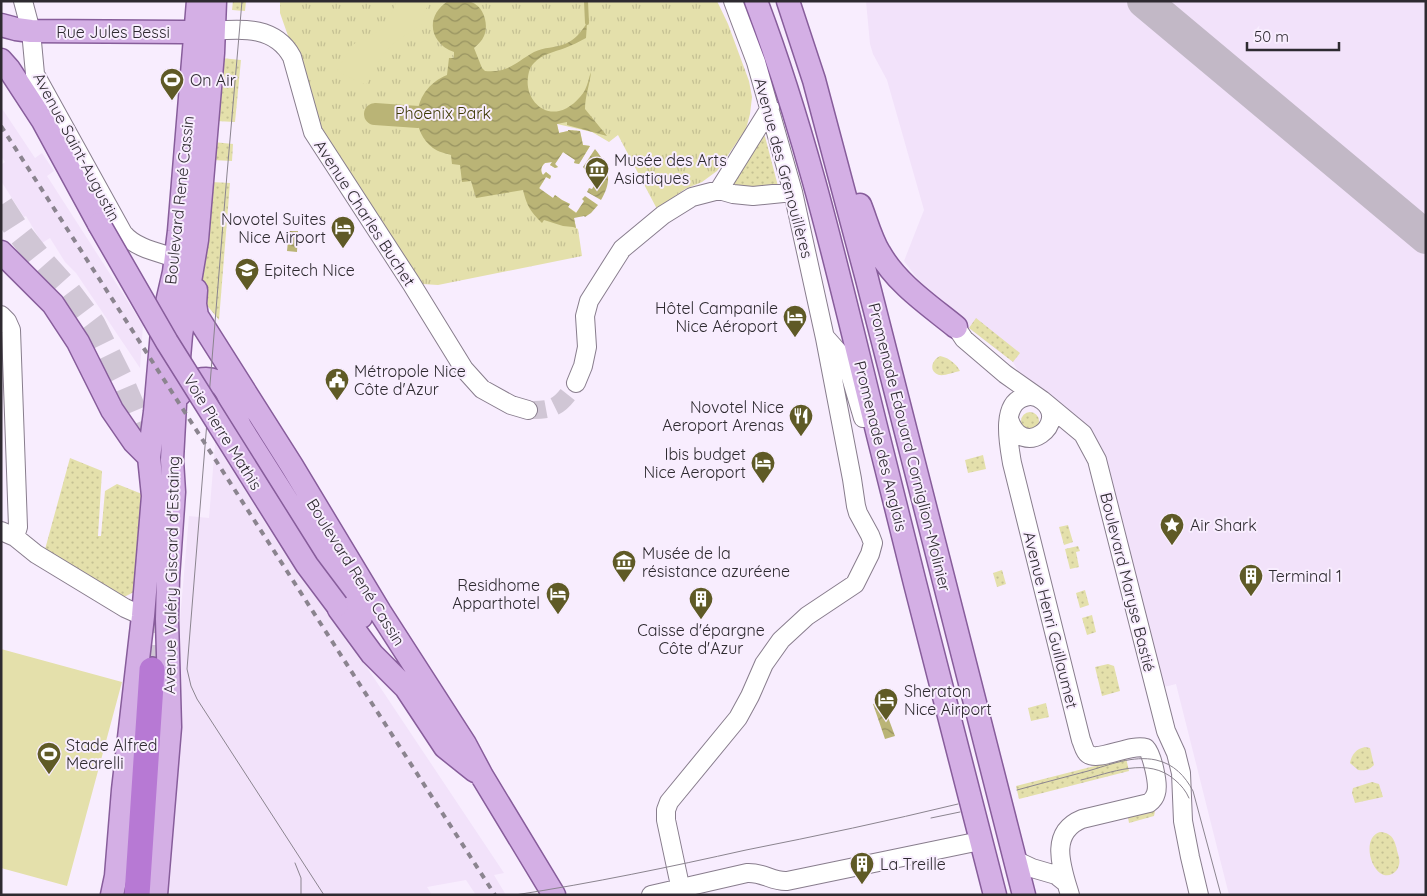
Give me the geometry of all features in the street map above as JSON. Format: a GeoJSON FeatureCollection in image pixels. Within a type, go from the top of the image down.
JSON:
{"type":"FeatureCollection","features":[{"type":"Feature","properties":{"kind":"highway"},"geometry":{"type":"LineString","coordinates":[[137,895],[152,670]]}},
{"type":"Feature","properties":{"kind":"main road","name":"Boulevard René Cassin"},"geometry":{"type":"LineString","coordinates":[[198,1],[205,31],[197,240],[199,274],[195,311],[273,435],[380,612],[464,744],[554,895]]}},
{"type":"Feature","properties":{"kind":"main road","name":"Boulevard René Cassin"},"geometry":{"type":"LineString","coordinates":[[149,457],[164,320],[176,258],[205,31],[215,1]]}},
{"type":"Feature","properties":{"kind":"main road","name":"Promenade des Anglais"},"geometry":{"type":"LineString","coordinates":[[756,1],[776,53],[811,167],[960,758],[968,844],[995,895]]}},
{"type":"Feature","properties":{"kind":"main road","name":"Promenade Edouard Corniglion-Molinier"},"geometry":{"type":"LineString","coordinates":[[788,1],[814,80],[867,279],[1024,895]]}},
{"type":"Feature","properties":{"kind":"main road"},"geometry":{"type":"LineString","coordinates":[[1,25],[30,31]]}},
{"type":"Feature","properties":{"kind":"main road","name":"Rue Jules Bessi"},"geometry":{"type":"LineString","coordinates":[[30,31],[205,31]]}},
{"type":"Feature","properties":{"kind":"main road","name":"Voie Pierre Mathis"},"geometry":{"type":"LineString","coordinates":[[1,60],[43,121],[166,342],[307,565],[372,654],[406,688],[445,747],[482,776]]}},
{"type":"Feature","properties":{"kind":"main road"},"geometry":{"type":"LineString","coordinates":[[814,80],[878,251],[890,269],[903,283],[956,327]]}},
{"type":"Feature","properties":{"kind":"main road","name":"Boulevard René Cassin"},"geometry":{"type":"LineString","coordinates":[[175,404],[181,335],[197,240]]}},
{"type":"Feature","properties":{"kind":"main road"},"geometry":{"type":"LineString","coordinates":[[1,252],[53,304],[78,342],[112,410],[134,442],[149,457],[172,460]]}},
{"type":"Feature","properties":{"kind":"main road","name":"Boulevard René Cassin"},"geometry":{"type":"LineString","coordinates":[[175,404],[182,390],[200,379],[223,385],[241,428],[361,617]]}},
{"type":"Feature","properties":{"kind":"main road","name":"Avenue Valéry Giscard d'Estaing"},"geometry":{"type":"LineString","coordinates":[[156,895],[170,727],[167,619],[174,492],[172,460],[175,404]]}},
{"type":"Feature","properties":{"kind":"main road","name":"Avenue Valéry Giscard d'Estaing"},"geometry":{"type":"LineString","coordinates":[[112,889],[143,616],[153,496],[149,457]]}},
{"type":"Feature","properties":{"kind":"main road"},"geometry":{"type":"LineString","coordinates":[[143,616],[167,619]]}},
{"type":"Feature","properties":{"kind":"main road"},"geometry":{"type":"LineString","coordinates":[[960,758],[976,791],[990,837],[1003,851],[1015,860]]}},
{"type":"Feature","properties":{"kind":"street","name":"Avenue Saint-Augustin"},"geometry":{"type":"LineString","coordinates":[[23,1],[30,31],[34,74],[123,233],[130,241],[139,246],[176,258]]}},
{"type":"Feature","properties":{"kind":"street","name":"Avenue des Grenouillères"},"geometry":{"type":"LineString","coordinates":[[681,891],[666,820],[666,810],[669,802],[738,718],[764,664],[780,640],[798,623],[855,584],[870,554],[872,540],[860,519],[856,506],[825,338],[793,192],[756,62],[733,1]]}},
{"type":"Feature","properties":{"kind":"street","name":"Avenue Charles Buchet"},"geometry":{"type":"LineString","coordinates":[[205,31],[234,29],[263,32],[274,37],[287,47],[292,57],[313,132],[411,283],[464,369],[488,393],[511,405],[528,410]]}},
{"type":"Feature","properties":{"kind":"street"},"geometry":{"type":"LineString","coordinates":[[719,190],[770,108]]}},
{"type":"Feature","properties":{"kind":"street"},"geometry":{"type":"LineString","coordinates":[[576,383],[583,366],[587,347],[585,316],[589,301],[622,249],[663,216],[692,197],[719,190],[733,194],[754,196],[793,192]]}},
{"type":"Feature","properties":{"kind":"street"},"geometry":{"type":"LineString","coordinates":[[1,316],[7,321],[11,330],[18,527],[8,534],[52,564],[125,608],[143,616]]}},
{"type":"Feature","properties":{"kind":"street","name":"Boulevard Maryse Bastié"},"geometry":{"type":"LineString","coordinates":[[956,327],[964,339],[1083,434],[1097,460],[1166,730],[1176,753],[1181,773],[1183,821],[1199,895]]}},
{"type":"Feature","properties":{"kind":"street","name":"Avenue des Grenouillères"},"geometry":{"type":"LineString","coordinates":[[825,338],[841,355],[850,374],[872,452],[887,473]]}},
{"type":"Feature","properties":{"kind":"street"},"geometry":{"type":"LineString","coordinates":[[1006,374],[1011,394],[1009,416],[1011,426],[1021,436],[1034,438],[1040,435],[1050,425],[1051,418],[1047,405],[1042,400],[1029,396],[1022,397],[1016,401],[1012,406],[1009,416]]}},
{"type":"Feature","properties":{"kind":"street","name":"Avenue Henri Guillaumet"},"geometry":{"type":"LineString","coordinates":[[1009,416],[1008,442],[1012,463],[1081,740],[1088,754],[1095,756],[1136,747],[1146,748],[1150,753],[1157,786],[1153,800],[1149,803],[1082,820],[1067,829],[1062,839],[1060,852],[1068,889]]}},
{"type":"Feature","properties":{"kind":"street"},"geometry":{"type":"LineString","coordinates":[[651,895],[681,891],[747,873],[758,873],[778,881],[788,881],[968,844]]}},
{"type":"Feature","properties":{"kind":"street"},"geometry":{"type":"LineString","coordinates":[[1015,860],[1032,868],[1056,875],[1068,889]]}},
{"type":"Feature","properties":{"kind":"shaded area"},"geometry":{"type":"Polygon","coordinates":[[[866,1],[1426,1],[1426,895],[1229,895],[1176,684],[1160,688],[1095,441],[1020,375],[1013,362],[969,328],[954,327],[904,261],[924,210],[887,80],[873,54],[870,44],[866,1]]]}},
{"type":"Feature","properties":{"kind":"shaded area"},"geometry":{"type":"Polygon","coordinates":[[[1,107],[35,158],[42,153],[54,171],[47,176],[143,325],[140,368],[50,238],[42,243],[26,216],[24,217],[1,181],[1,165],[5,162],[1,156],[1,107]]]}},
{"type":"Feature","properties":{"kind":"shaded area"},"geometry":{"type":"Polygon","coordinates":[[[216,433],[344,633],[504,873],[494,875],[506,895],[476,895],[466,880],[427,887],[432,895],[161,895],[176,666],[189,516],[209,518],[216,433]]]}},
{"type":"Feature","properties":{"kind":"green space"},"geometry":{"type":"Polygon","coordinates":[[[233,1],[246,1],[245,11],[232,10],[233,1]]]}},
{"type":"Feature","properties":{"kind":"green space","name":"Phoenix Park"},"geometry":{"type":"Polygon","coordinates":[[[280,1],[717,1],[728,24],[749,81],[752,97],[750,114],[746,129],[717,171],[702,182],[685,189],[657,209],[618,135],[609,142],[592,132],[557,124],[559,133],[568,130],[580,131],[583,145],[590,146],[579,164],[574,163],[575,160],[563,152],[555,164],[558,167],[555,168],[550,165],[552,162],[545,163],[541,169],[542,173],[543,175],[546,172],[551,176],[550,179],[546,177],[539,189],[553,198],[555,195],[570,204],[568,207],[577,213],[574,218],[576,228],[578,229],[582,256],[438,285],[422,284],[383,228],[319,124],[280,13],[280,1]]]}},
{"type":"Feature","properties":{"kind":"green space"},"geometry":{"type":"Polygon","coordinates":[[[397,1],[431,1],[424,12],[423,23],[392,45],[382,56],[366,85],[337,71],[352,45],[384,28],[397,1]]]}},
{"type":"Feature","properties":{"kind":"green space"},"geometry":{"type":"Polygon","coordinates":[[[221,58],[241,60],[235,122],[216,121],[221,58]]]}},
{"type":"Feature","properties":{"kind":"green space"},"geometry":{"type":"Polygon","coordinates":[[[763,129],[778,186],[774,188],[730,187],[763,129]]]}},
{"type":"Feature","properties":{"kind":"green space"},"geometry":{"type":"Polygon","coordinates":[[[213,142],[233,144],[232,161],[212,160],[213,142]]]}},
{"type":"Feature","properties":{"kind":"green space"},"geometry":{"type":"Polygon","coordinates":[[[211,182],[230,183],[219,320],[201,298],[211,182]]]}},
{"type":"Feature","properties":{"kind":"green space"},"geometry":{"type":"Polygon","coordinates":[[[976,318],[1020,353],[1013,362],[969,328],[976,318]]]}},
{"type":"Feature","properties":{"kind":"green space"},"geometry":{"type":"Polygon","coordinates":[[[940,356],[952,361],[960,371],[939,375],[933,371],[933,363],[940,356]]]}},
{"type":"Feature","properties":{"kind":"green space"},"geometry":{"type":"Polygon","coordinates":[[[1030,412],[1036,415],[1039,421],[1036,427],[1030,430],[1024,427],[1021,421],[1024,415],[1030,412]]]}},
{"type":"Feature","properties":{"kind":"green space"},"geometry":{"type":"Polygon","coordinates":[[[983,455],[986,469],[968,473],[965,460],[983,455]]]}},
{"type":"Feature","properties":{"kind":"green space"},"geometry":{"type":"Polygon","coordinates":[[[70,458],[102,471],[98,536],[101,536],[105,491],[117,484],[142,494],[134,592],[122,598],[44,553],[70,458]]]}},
{"type":"Feature","properties":{"kind":"green space"},"geometry":{"type":"Polygon","coordinates":[[[1068,525],[1073,542],[1064,545],[1059,527],[1068,525]]]}},
{"type":"Feature","properties":{"kind":"green space"},"geometry":{"type":"Polygon","coordinates":[[[1078,546],[1080,551],[1076,552],[1079,567],[1070,569],[1065,549],[1078,546]]]}},
{"type":"Feature","properties":{"kind":"green space"},"geometry":{"type":"Polygon","coordinates":[[[1002,570],[1006,584],[997,587],[993,573],[1002,570]]]}},
{"type":"Feature","properties":{"kind":"green space"},"geometry":{"type":"Polygon","coordinates":[[[1085,590],[1089,605],[1080,608],[1076,593],[1085,590]]]}},
{"type":"Feature","properties":{"kind":"green space"},"geometry":{"type":"Polygon","coordinates":[[[1092,615],[1096,632],[1087,635],[1082,618],[1092,615]]]}},
{"type":"Feature","properties":{"kind":"green space","name":"Stade Alfred Mearelli"},"geometry":{"type":"Polygon","coordinates":[[[1,649],[122,682],[67,886],[1,868],[1,649]]]}},
{"type":"Feature","properties":{"kind":"green space"},"geometry":{"type":"Polygon","coordinates":[[[1108,664],[1114,666],[1120,691],[1102,696],[1095,667],[1108,664]]]}},
{"type":"Feature","properties":{"kind":"green space"},"geometry":{"type":"Polygon","coordinates":[[[1046,703],[1049,717],[1031,721],[1028,708],[1046,703]]]}},
{"type":"Feature","properties":{"kind":"green space"},"geometry":{"type":"Polygon","coordinates":[[[1365,747],[1370,748],[1374,765],[1367,770],[1358,770],[1350,763],[1353,755],[1365,747]]]}},
{"type":"Feature","properties":{"kind":"green space"},"geometry":{"type":"Polygon","coordinates":[[[1126,758],[1129,771],[1019,799],[1016,786],[1126,758]]]}},
{"type":"Feature","properties":{"kind":"green space"},"geometry":{"type":"Polygon","coordinates":[[[1372,782],[1379,784],[1383,797],[1355,803],[1352,793],[1353,788],[1372,782]]]}},
{"type":"Feature","properties":{"kind":"green space"},"geometry":{"type":"Polygon","coordinates":[[[1153,806],[1154,816],[1129,823],[1127,812],[1153,806]]]}},
{"type":"Feature","properties":{"kind":"green space"},"geometry":{"type":"Polygon","coordinates":[[[1380,832],[1391,836],[1396,846],[1399,864],[1397,870],[1392,874],[1385,875],[1379,872],[1371,859],[1370,842],[1380,832]]]}},
{"type":"Feature","properties":{"kind":"water"},"geometry":{"type":"Polygon","coordinates":[[[448,1],[471,2],[479,7],[482,12],[486,21],[485,32],[474,48],[485,71],[506,69],[538,50],[565,44],[578,35],[587,23],[586,38],[541,57],[532,66],[528,77],[529,90],[535,102],[545,110],[559,111],[570,106],[580,97],[586,88],[591,72],[585,109],[607,136],[567,125],[567,122],[557,124],[559,133],[568,130],[580,131],[583,145],[590,146],[579,164],[574,163],[575,160],[563,152],[555,164],[558,167],[555,168],[550,165],[552,162],[545,163],[541,169],[542,173],[543,175],[546,172],[551,176],[550,179],[546,177],[539,188],[553,198],[555,195],[570,204],[568,207],[576,213],[585,196],[598,205],[585,217],[574,218],[576,228],[544,220],[542,223],[530,208],[523,190],[476,198],[471,181],[462,182],[460,165],[452,164],[451,155],[433,148],[419,129],[417,119],[418,108],[422,98],[436,81],[447,75],[449,58],[454,58],[454,52],[439,42],[433,29],[433,21],[436,14],[448,1]]]}},
{"type":"Feature","properties":{"kind":"water"},"geometry":{"type":"Polygon","coordinates":[[[595,149],[604,161],[608,173],[607,186],[601,200],[587,192],[589,188],[592,189],[600,176],[589,168],[586,171],[583,167],[595,149]]]}},
{"type":"Feature","properties":{"kind":"water"},"geometry":{"type":"Polygon","coordinates":[[[289,231],[298,231],[297,252],[287,251],[289,231]]]}},
{"type":"Feature","properties":{"kind":"water"},"geometry":{"type":"Polygon","coordinates":[[[882,701],[895,736],[885,739],[873,704],[882,701]]]}},
{"type":"Feature","properties":{"kind":"waterway"},"geometry":{"type":"LineString","coordinates":[[586,1],[587,23]]}},
{"type":"Feature","properties":{"kind":"waterway"},"geometry":{"type":"LineString","coordinates":[[375,114],[418,117]]}},
{"type":"Feature","properties":{"kind":"taxiway"},"geometry":{"type":"LineString","coordinates":[[1144,1],[1426,237]]}},
{"type":"Feature","properties":{"kind":"tunnel"},"geometry":{"type":"LineString","coordinates":[[1,205],[17,230],[93,324],[121,380],[144,434],[153,461]]}},
{"type":"Feature","properties":{"kind":"tunnel"},"geometry":{"type":"LineString","coordinates":[[528,410],[552,408],[566,397],[576,383]]}},
{"type":"Feature","properties":{"kind":"tunnel"},"geometry":{"type":"LineString","coordinates":[[152,670],[158,575]]}},
{"type":"Feature","properties":{"kind":"tram line"},"geometry":{"type":"LineString","coordinates":[[242,1],[187,669],[191,686],[197,699],[324,895]]}},
{"type":"Feature","properties":{"kind":"tram line"},"geometry":{"type":"LineString","coordinates":[[1017,790],[1130,760],[1147,759],[1168,764],[1183,776],[1193,791],[1221,895]]}},
{"type":"Feature","properties":{"kind":"tram line"},"geometry":{"type":"LineString","coordinates":[[1081,780],[1129,768],[1153,769],[1175,780],[1189,798]]}},
{"type":"Feature","properties":{"kind":"tram line"},"geometry":{"type":"LineString","coordinates":[[515,895],[660,869],[958,804]]}},
{"type":"Feature","properties":{"kind":"tram line"},"geometry":{"type":"LineString","coordinates":[[931,818],[960,812]]}},
{"type":"Feature","properties":{"kind":"tram line"},"geometry":{"type":"LineString","coordinates":[[295,863],[301,878],[301,895]]}},
{"type":"Feature","properties":{"kind":"railway"},"geometry":{"type":"LineString","coordinates":[[1,126],[495,895]]}},
{"type":"Feature","properties":{"kind":"place","name":"On Air"},"geometry":{"type":"Point","coordinates":[172,101]}},
{"type":"Feature","properties":{"kind":"place","name":"Musée des Arts Asiatiques"},"geometry":{"type":"Point","coordinates":[597,190]}},
{"type":"Feature","properties":{"kind":"place","name":"Novotel Suites Nice Airport"},"geometry":{"type":"Point","coordinates":[343,249]}},
{"type":"Feature","properties":{"kind":"place","name":"Epitech Nice"},"geometry":{"type":"Point","coordinates":[247,291]}},
{"type":"Feature","properties":{"kind":"place","name":"Hôtel Campanile Nice Aéroport"},"geometry":{"type":"Point","coordinates":[795,338]}},
{"type":"Feature","properties":{"kind":"place","name":"Métropole Nice Côte d'Azur"},"geometry":{"type":"Point","coordinates":[337,401]}},
{"type":"Feature","properties":{"kind":"place","name":"Novotel Nice Aeroport Arenas"},"geometry":{"type":"Point","coordinates":[801,437]}},
{"type":"Feature","properties":{"kind":"place","name":"Ibis budget Nice Aeroport"},"geometry":{"type":"Point","coordinates":[763,484]}},
{"type":"Feature","properties":{"kind":"place","name":"Air Shark"},"geometry":{"type":"Point","coordinates":[1172,546]}},
{"type":"Feature","properties":{"kind":"place","name":"Musée de la résistance azuréene"},"geometry":{"type":"Point","coordinates":[624,583]}},
{"type":"Feature","properties":{"kind":"place","name":"Terminal 1"},"geometry":{"type":"Point","coordinates":[1251,597]}},
{"type":"Feature","properties":{"kind":"place","name":"Residhome Apparthotel"},"geometry":{"type":"Point","coordinates":[558,615]}},
{"type":"Feature","properties":{"kind":"place","name":"Caisse d'épargne Côte d'Azur"},"geometry":{"type":"Point","coordinates":[701,620]}},
{"type":"Feature","properties":{"kind":"place","name":"Sheraton Nice Airport"},"geometry":{"type":"Point","coordinates":[886,721]}},
{"type":"Feature","properties":{"kind":"place","name":"Stade Alfred Mearelli"},"geometry":{"type":"Point","coordinates":[49,775]}},
{"type":"Feature","properties":{"kind":"place","name":"La Treille"},"geometry":{"type":"Point","coordinates":[862,885]}}]}
